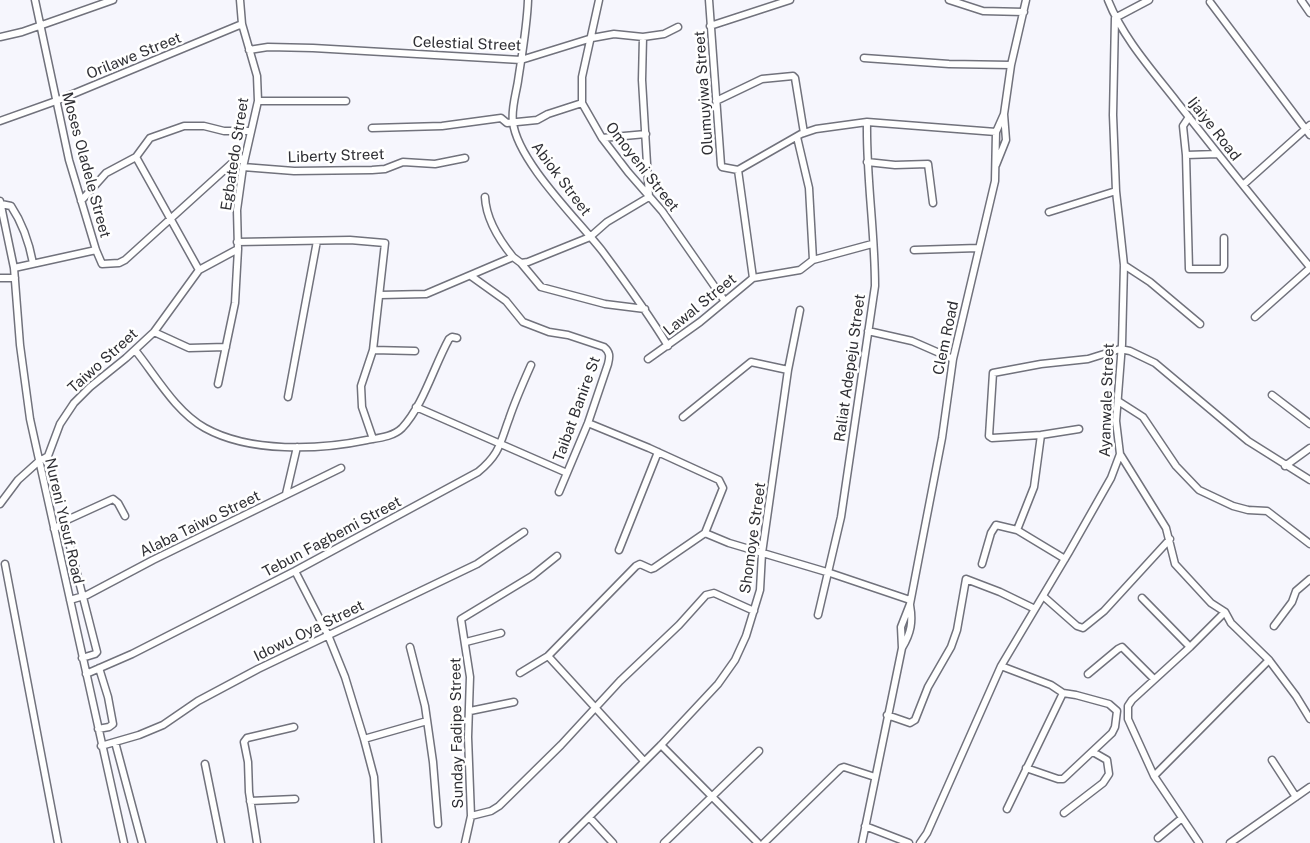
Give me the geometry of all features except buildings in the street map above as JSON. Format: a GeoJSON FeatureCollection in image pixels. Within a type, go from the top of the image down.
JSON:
{"type":"FeatureCollection","features":[{"type":"Feature","properties":{"kind":"street","name":"Moses Oladele Street"},"geometry":{"type":"LineString","coordinates":[[35,0],[56,101],[81,201],[102,264],[119,263],[125,260],[231,164],[244,158]]}},
{"type":"Feature","properties":{"kind":"street"},"geometry":{"type":"LineString","coordinates":[[0,37],[22,32],[113,0]]}},
{"type":"Feature","properties":{"kind":"street","name":"Egbatedo Street"},"geometry":{"type":"LineString","coordinates":[[218,384],[235,303],[237,210],[244,158],[258,101],[257,76],[242,24],[240,0]]}},
{"type":"Feature","properties":{"kind":"street","name":"Abiok Street"},"geometry":{"type":"LineString","coordinates":[[528,0],[513,122],[518,140],[545,182],[645,309],[668,346]]}},
{"type":"Feature","properties":{"kind":"street"},"geometry":{"type":"LineString","coordinates":[[372,128],[442,126],[501,118],[507,123],[537,120],[582,103],[582,77],[599,0]]}},
{"type":"Feature","properties":{"kind":"street","name":"Olumuyiwa Street"},"geometry":{"type":"LineString","coordinates":[[709,0],[722,167],[738,170]]}},
{"type":"Feature","properties":{"kind":"street"},"geometry":{"type":"LineString","coordinates":[[710,26],[790,0]]}},
{"type":"Feature","properties":{"kind":"street"},"geometry":{"type":"LineString","coordinates":[[949,0],[982,11],[1024,12]]}},
{"type":"Feature","properties":{"kind":"street","name":"Clem Road"},"geometry":{"type":"LineString","coordinates":[[887,715],[902,648],[912,626],[910,602],[942,438],[953,359],[994,181],[996,132],[1004,114],[1011,65],[1026,0]]}},
{"type":"Feature","properties":{"kind":"street","name":"Ijaiye Road"},"geometry":{"type":"LineString","coordinates":[[1108,0],[1115,18],[1189,117],[1310,268]]}},
{"type":"Feature","properties":{"kind":"street"},"geometry":{"type":"LineString","coordinates":[[1115,18],[1149,0]]}},
{"type":"Feature","properties":{"kind":"street"},"geometry":{"type":"LineString","coordinates":[[1301,0],[1310,13]]}},
{"type":"Feature","properties":{"kind":"street"},"geometry":{"type":"LineString","coordinates":[[1210,2],[1308,130],[1243,185]]}},
{"type":"Feature","properties":{"kind":"street","name":"Ayanwale Street"},"geometry":{"type":"LineString","coordinates":[[920,843],[927,833],[1001,666],[1065,559],[1110,478],[1120,454],[1117,431],[1124,265],[1116,191],[1113,115],[1115,18]]}},
{"type":"Feature","properties":{"kind":"street","name":"Orilawe Street"},"geometry":{"type":"LineString","coordinates":[[0,121],[56,101],[242,24]]}},
{"type":"Feature","properties":{"kind":"street","name":"Celestial Street"},"geometry":{"type":"LineString","coordinates":[[249,50],[268,47],[314,48],[521,60],[592,38],[614,34],[643,37],[664,34],[678,27]]}},
{"type":"Feature","properties":{"kind":"street"},"geometry":{"type":"LineString","coordinates":[[521,263],[590,237],[607,222],[650,197],[642,80],[643,37]]}},
{"type":"Feature","properties":{"kind":"street"},"geometry":{"type":"LineString","coordinates":[[864,58],[949,64],[1011,65]]}},
{"type":"Feature","properties":{"kind":"street"},"geometry":{"type":"LineString","coordinates":[[716,101],[762,80],[793,76],[804,133]]}},
{"type":"Feature","properties":{"kind":"street"},"geometry":{"type":"LineString","coordinates":[[258,101],[346,101]]}},
{"type":"Feature","properties":{"kind":"street","name":"Omoyeni Street"},"geometry":{"type":"LineString","coordinates":[[582,103],[602,138],[662,211],[724,300]]}},
{"type":"Feature","properties":{"kind":"street"},"geometry":{"type":"LineString","coordinates":[[994,168],[1006,140],[1004,114]]}},
{"type":"Feature","properties":{"kind":"street"},"geometry":{"type":"LineString","coordinates":[[1189,117],[1183,126],[1189,268],[1222,269],[1224,266],[1224,238]]}},
{"type":"Feature","properties":{"kind":"street"},"geometry":{"type":"LineString","coordinates":[[753,278],[738,170],[796,137],[816,129],[867,122],[996,132]]}},
{"type":"Feature","properties":{"kind":"street","name":"Raliat Adepeju Street"},"geometry":{"type":"LineString","coordinates":[[818,615],[830,573],[841,517],[875,286],[867,162],[867,122]]}},
{"type":"Feature","properties":{"kind":"street"},"geometry":{"type":"LineString","coordinates":[[81,201],[106,173],[136,157],[150,138],[184,126],[204,126],[250,132]]}},
{"type":"Feature","properties":{"kind":"street"},"geometry":{"type":"LineString","coordinates":[[602,138],[646,134]]}},
{"type":"Feature","properties":{"kind":"street"},"geometry":{"type":"LineString","coordinates":[[796,137],[808,188],[813,260]]}},
{"type":"Feature","properties":{"kind":"street"},"geometry":{"type":"LineString","coordinates":[[1186,155],[1218,154]]}},
{"type":"Feature","properties":{"kind":"street"},"geometry":{"type":"LineString","coordinates":[[136,157],[169,220],[199,270]]}},
{"type":"Feature","properties":{"kind":"street","name":"Liberty Street"},"geometry":{"type":"LineString","coordinates":[[243,167],[294,171],[372,170],[386,169],[403,162],[435,164],[465,158]]}},
{"type":"Feature","properties":{"kind":"street"},"geometry":{"type":"LineString","coordinates":[[867,162],[895,165],[928,164],[933,203]]}},
{"type":"Feature","properties":{"kind":"street"},"geometry":{"type":"LineString","coordinates":[[1049,212],[1116,191]]}},
{"type":"Feature","properties":{"kind":"street"},"geometry":{"type":"LineString","coordinates":[[485,196],[491,221],[498,235],[513,257],[542,287],[605,304],[645,309]]}},
{"type":"Feature","properties":{"kind":"street"},"geometry":{"type":"LineString","coordinates":[[0,202],[11,206],[17,214],[24,228],[33,263]]}},
{"type":"Feature","properties":{"kind":"street","name":"Nureni Yusuf Road"},"geometry":{"type":"LineString","coordinates":[[0,202],[14,268],[25,389],[38,462],[124,843]]}},
{"type":"Feature","properties":{"kind":"street"},"geometry":{"type":"LineString","coordinates":[[237,245],[350,240],[385,243],[373,350],[361,386],[362,407],[373,440]]}},
{"type":"Feature","properties":{"kind":"street"},"geometry":{"type":"LineString","coordinates":[[288,397],[317,241]]}},
{"type":"Feature","properties":{"kind":"street","name":"Lawal Street"},"geometry":{"type":"LineString","coordinates":[[648,359],[700,322],[753,278],[800,270],[813,260],[872,244]]}},
{"type":"Feature","properties":{"kind":"street","name":"Taiwo Street"},"geometry":{"type":"LineString","coordinates":[[0,501],[18,480],[48,456],[60,424],[74,403],[154,332],[199,270],[237,245]]}},
{"type":"Feature","properties":{"kind":"street"},"geometry":{"type":"LineString","coordinates":[[914,250],[978,248]]}},
{"type":"Feature","properties":{"kind":"street"},"geometry":{"type":"LineString","coordinates":[[14,268],[96,250]]}},
{"type":"Feature","properties":{"kind":"street"},"geometry":{"type":"LineString","coordinates":[[380,295],[426,294],[513,257]]}},
{"type":"Feature","properties":{"kind":"street"},"geometry":{"type":"LineString","coordinates":[[1124,265],[1150,282],[1200,324]]}},
{"type":"Feature","properties":{"kind":"street"},"geometry":{"type":"LineString","coordinates":[[1255,317],[1310,268]]}},
{"type":"Feature","properties":{"kind":"street","name":"Taibat Banire St"},"geometry":{"type":"LineString","coordinates":[[471,276],[506,301],[523,322],[608,350],[610,356],[608,364],[588,423],[559,492]]}},
{"type":"Feature","properties":{"kind":"street"},"geometry":{"type":"LineString","coordinates":[[0,277],[15,278]]}},
{"type":"Feature","properties":{"kind":"street","name":"Shomoye Street"},"geometry":{"type":"LineString","coordinates":[[563,843],[662,745],[726,675],[746,636],[760,590],[762,553],[788,370],[800,310]]}},
{"type":"Feature","properties":{"kind":"street"},"geometry":{"type":"LineString","coordinates":[[868,331],[912,342],[953,359]]}},
{"type":"Feature","properties":{"kind":"street"},"geometry":{"type":"LineString","coordinates":[[154,332],[189,348],[226,347]]}},
{"type":"Feature","properties":{"kind":"street"},"geometry":{"type":"LineString","coordinates":[[135,350],[176,403],[206,428],[246,442],[297,447],[327,447],[373,440],[401,429],[416,407],[449,339],[457,338]]}},
{"type":"Feature","properties":{"kind":"street"},"geometry":{"type":"LineString","coordinates":[[1078,429],[1041,435],[992,438],[989,436],[993,373],[1041,364],[1088,359],[1120,349],[1130,351],[1155,363],[1248,441],[1310,480]]}},
{"type":"Feature","properties":{"kind":"street"},"geometry":{"type":"LineString","coordinates":[[373,350],[415,351]]}},
{"type":"Feature","properties":{"kind":"street"},"geometry":{"type":"LineString","coordinates":[[683,417],[751,362],[788,370]]}},
{"type":"Feature","properties":{"kind":"street","name":"Tebun Fagbemi Street"},"geometry":{"type":"LineString","coordinates":[[86,674],[296,571],[470,478],[486,466],[502,444],[508,419],[531,365]]}},
{"type":"Feature","properties":{"kind":"street"},"geometry":{"type":"LineString","coordinates":[[1272,395],[1310,423]]}},
{"type":"Feature","properties":{"kind":"street"},"geometry":{"type":"LineString","coordinates":[[1118,401],[1143,417],[1181,472],[1199,490],[1233,506],[1267,511],[1310,544]]}},
{"type":"Feature","properties":{"kind":"street"},"geometry":{"type":"LineString","coordinates":[[416,407],[567,473]]}},
{"type":"Feature","properties":{"kind":"street"},"geometry":{"type":"LineString","coordinates":[[520,673],[548,656],[636,566],[640,564],[654,568],[705,533],[723,488],[722,483],[658,452],[588,423]]}},
{"type":"Feature","properties":{"kind":"street"},"geometry":{"type":"LineString","coordinates":[[1017,530],[1034,487],[1041,435]]}},
{"type":"Feature","properties":{"kind":"street"},"geometry":{"type":"LineString","coordinates":[[286,494],[297,447]]}},
{"type":"Feature","properties":{"kind":"street"},"geometry":{"type":"LineString","coordinates":[[1285,466],[1310,448]]}},
{"type":"Feature","properties":{"kind":"street"},"geometry":{"type":"LineString","coordinates":[[619,550],[658,452]]}},
{"type":"Feature","properties":{"kind":"street"},"geometry":{"type":"LineString","coordinates":[[1120,454],[1166,528],[1175,564],[1211,603],[1225,612],[1231,623],[1269,660],[1310,719]]}},
{"type":"Feature","properties":{"kind":"street","name":"Alaba Taiwo Street"},"geometry":{"type":"LineString","coordinates":[[70,600],[83,597],[340,468]]}},
{"type":"Feature","properties":{"kind":"street"},"geometry":{"type":"LineString","coordinates":[[54,529],[113,499],[125,516]]}},
{"type":"Feature","properties":{"kind":"street"},"geometry":{"type":"LineString","coordinates":[[64,523],[97,652],[82,658]]}},
{"type":"Feature","properties":{"kind":"street"},"geometry":{"type":"LineString","coordinates":[[982,564],[996,525],[1017,530],[1065,559]]}},
{"type":"Feature","properties":{"kind":"street","name":"Idowu Oya Street"},"geometry":{"type":"LineString","coordinates":[[101,746],[163,725],[198,701],[258,669],[477,564],[524,531]]}},
{"type":"Feature","properties":{"kind":"street"},"geometry":{"type":"LineString","coordinates":[[705,533],[729,543],[830,573],[910,602]]}},
{"type":"Feature","properties":{"kind":"street"},"geometry":{"type":"LineString","coordinates":[[1043,596],[1077,626],[1083,628],[1104,611],[1170,539]]}},
{"type":"Feature","properties":{"kind":"street","name":"Sunday Fadipe Street"},"geometry":{"type":"LineString","coordinates":[[465,843],[471,816],[468,737],[470,677],[462,617],[532,576],[556,556]]}},
{"type":"Feature","properties":{"kind":"street"},"geometry":{"type":"LineString","coordinates":[[4,564],[58,843]]}},
{"type":"Feature","properties":{"kind":"street"},"geometry":{"type":"LineString","coordinates":[[296,571],[328,635],[345,677],[364,739],[374,777],[378,843]]}},
{"type":"Feature","properties":{"kind":"street"},"geometry":{"type":"LineString","coordinates":[[862,843],[887,715],[910,723],[915,720],[928,687],[951,647],[957,630],[966,579],[1035,609]]}},
{"type":"Feature","properties":{"kind":"street"},"geometry":{"type":"LineString","coordinates":[[1274,626],[1290,606],[1296,591],[1310,579]]}},
{"type":"Feature","properties":{"kind":"street"},"geometry":{"type":"LineString","coordinates":[[471,816],[499,806],[710,592],[754,611]]}},
{"type":"Feature","properties":{"kind":"street"},"geometry":{"type":"LineString","coordinates":[[1142,598],[1190,647]]}},
{"type":"Feature","properties":{"kind":"street"},"geometry":{"type":"LineString","coordinates":[[1199,843],[1154,776],[1127,712],[1132,700],[1225,612]]}},
{"type":"Feature","properties":{"kind":"street"},"geometry":{"type":"LineString","coordinates":[[466,642],[501,633]]}},
{"type":"Feature","properties":{"kind":"street"},"geometry":{"type":"LineString","coordinates":[[410,647],[425,706],[433,762],[438,824]]}},
{"type":"Feature","properties":{"kind":"street"},"geometry":{"type":"LineString","coordinates":[[1088,674],[1118,648],[1122,648],[1154,679]]}},
{"type":"Feature","properties":{"kind":"street"},"geometry":{"type":"LineString","coordinates":[[548,656],[644,761]]}},
{"type":"Feature","properties":{"kind":"street"},"geometry":{"type":"LineString","coordinates":[[1154,776],[1269,660]]}},
{"type":"Feature","properties":{"kind":"street"},"geometry":{"type":"LineString","coordinates":[[1001,666],[1051,685],[1063,693],[1076,694],[1109,704],[1118,711],[1116,728],[1062,779],[1026,768]]}},
{"type":"Feature","properties":{"kind":"street"},"geometry":{"type":"LineString","coordinates":[[98,729],[110,727],[113,724],[108,697],[99,669]]}},
{"type":"Feature","properties":{"kind":"street"},"geometry":{"type":"LineString","coordinates":[[1007,809],[1063,693]]}},
{"type":"Feature","properties":{"kind":"street"},"geometry":{"type":"LineString","coordinates":[[470,711],[514,702]]}},
{"type":"Feature","properties":{"kind":"street"},"geometry":{"type":"LineString","coordinates":[[364,739],[426,721]]}},
{"type":"Feature","properties":{"kind":"street"},"geometry":{"type":"LineString","coordinates":[[258,843],[250,801],[244,742],[247,738],[294,727]]}},
{"type":"Feature","properties":{"kind":"street"},"geometry":{"type":"LineString","coordinates":[[115,742],[142,843]]}},
{"type":"Feature","properties":{"kind":"street"},"geometry":{"type":"LineString","coordinates":[[662,745],[758,843]]}},
{"type":"Feature","properties":{"kind":"street"},"geometry":{"type":"LineString","coordinates":[[664,843],[759,751]]}},
{"type":"Feature","properties":{"kind":"street"},"geometry":{"type":"LineString","coordinates":[[1064,813],[1103,783],[1109,774],[1107,760],[1093,752]]}},
{"type":"Feature","properties":{"kind":"street"},"geometry":{"type":"LineString","coordinates":[[1272,760],[1296,797]]}},
{"type":"Feature","properties":{"kind":"street"},"geometry":{"type":"LineString","coordinates":[[205,764],[221,843]]}},
{"type":"Feature","properties":{"kind":"street"},"geometry":{"type":"LineString","coordinates":[[764,843],[841,768],[875,777]]}},
{"type":"Feature","properties":{"kind":"street"},"geometry":{"type":"LineString","coordinates":[[1230,843],[1310,787]]}},
{"type":"Feature","properties":{"kind":"street"},"geometry":{"type":"LineString","coordinates":[[250,801],[295,799]]}},
{"type":"Feature","properties":{"kind":"street"},"geometry":{"type":"LineString","coordinates":[[589,818],[613,843]]}},
{"type":"Feature","properties":{"kind":"street"},"geometry":{"type":"LineString","coordinates":[[1158,838],[1182,818]]}},
{"type":"Feature","properties":{"kind":"street"},"geometry":{"type":"LineString","coordinates":[[865,826],[909,843]]}}]}
